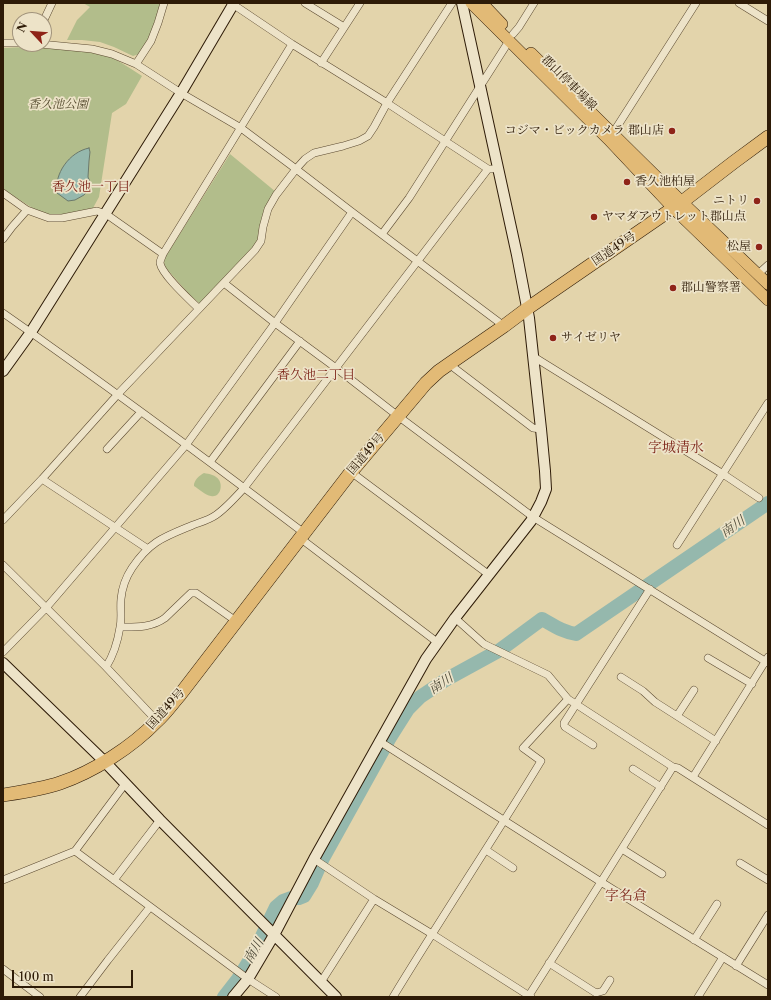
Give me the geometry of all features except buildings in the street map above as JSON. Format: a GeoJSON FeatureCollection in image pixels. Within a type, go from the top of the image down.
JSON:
{"type":"FeatureCollection","features":[{"type":"Feature","properties":{"kind":"highway","name":"国道49号"},"geometry":{"type":"LineString","coordinates":[[3,795],[45,787],[89,771],[105,762],[136,740],[157,721],[179,696],[351,472],[426,383],[439,371],[528,308],[678,205],[768,137]]}},
{"type":"Feature","properties":{"kind":"main road","name":"郡山停車場線"},"geometry":{"type":"LineString","coordinates":[[470,3],[511,38],[610,136],[768,300]]}},
{"type":"Feature","properties":{"kind":"main road","name":"郡山停車場線"},"geometry":{"type":"LineString","coordinates":[[482,3],[511,38]]}},
{"type":"Feature","properties":{"kind":"main road","name":"郡山停車場線"},"geometry":{"type":"LineString","coordinates":[[678,205],[768,284]]}},
{"type":"Feature","properties":{"kind":"street"},"geometry":{"type":"LineString","coordinates":[[136,64],[151,41],[164,3]]}},
{"type":"Feature","properties":{"kind":"street"},"geometry":{"type":"LineString","coordinates":[[3,371],[31,332],[106,214],[181,93],[233,3],[321,63],[445,141],[493,169]]}},
{"type":"Feature","properties":{"kind":"street"},"geometry":{"type":"LineString","coordinates":[[305,3],[344,27]]}},
{"type":"Feature","properties":{"kind":"street"},"geometry":{"type":"LineString","coordinates":[[321,63],[360,3]]}},
{"type":"Feature","properties":{"kind":"street"},"geometry":{"type":"LineString","coordinates":[[3,520],[118,394],[255,250],[261,241],[268,209],[276,195],[305,159],[314,153],[359,141],[368,136],[452,3]]}},
{"type":"Feature","properties":{"kind":"street"},"geometry":{"type":"LineString","coordinates":[[233,997],[248,979],[274,935],[314,859],[426,659],[455,618],[533,516],[546,489],[528,308],[518,255],[493,169],[480,86],[462,3]]}},
{"type":"Feature","properties":{"kind":"street"},"geometry":{"type":"LineString","coordinates":[[382,234],[409,198],[534,3]]}},
{"type":"Feature","properties":{"kind":"street"},"geometry":{"type":"LineString","coordinates":[[610,136],[696,3]]}},
{"type":"Feature","properties":{"kind":"street"},"geometry":{"type":"LineString","coordinates":[[739,3],[768,21]]}},
{"type":"Feature","properties":{"kind":"street"},"geometry":{"type":"LineString","coordinates":[[199,309],[167,276],[162,269],[160,261],[292,44]]}},
{"type":"Feature","properties":{"kind":"street"},"geometry":{"type":"LineString","coordinates":[[52,45],[92,49],[112,54],[136,64],[181,93],[241,128],[504,326]]}},
{"type":"Feature","properties":{"kind":"street"},"geometry":{"type":"LineString","coordinates":[[106,667],[111,658],[120,627],[121,599],[124,583],[133,567],[155,542],[165,536],[215,516],[244,488],[418,261],[493,169]]}},
{"type":"Feature","properties":{"kind":"street"},"geometry":{"type":"LineString","coordinates":[[3,193],[27,210],[49,218],[62,218],[97,211],[106,214],[163,254]]}},
{"type":"Feature","properties":{"kind":"street"},"geometry":{"type":"LineString","coordinates":[[3,239],[27,210]]}},
{"type":"Feature","properties":{"kind":"street"},"geometry":{"type":"LineString","coordinates":[[3,652],[46,608],[186,445],[352,212]]}},
{"type":"Feature","properties":{"kind":"street"},"geometry":{"type":"LineString","coordinates":[[758,274],[768,265]]}},
{"type":"Feature","properties":{"kind":"street"},"geometry":{"type":"LineString","coordinates":[[224,283],[398,416],[533,516],[767,661],[693,777]]}},
{"type":"Feature","properties":{"kind":"street"},"geometry":{"type":"LineString","coordinates":[[3,313],[118,394],[210,462],[438,642]]}},
{"type":"Feature","properties":{"kind":"street"},"geometry":{"type":"LineString","coordinates":[[210,462],[300,341]]}},
{"type":"Feature","properties":{"kind":"street"},"geometry":{"type":"LineString","coordinates":[[534,357],[723,474],[759,498]]}},
{"type":"Feature","properties":{"kind":"street"},"geometry":{"type":"LineString","coordinates":[[449,364],[533,428],[541,429]]}},
{"type":"Feature","properties":{"kind":"street"},"geometry":{"type":"LineString","coordinates":[[677,545],[768,403]]}},
{"type":"Feature","properties":{"kind":"street"},"geometry":{"type":"LineString","coordinates":[[107,449],[141,412]]}},
{"type":"Feature","properties":{"kind":"street"},"geometry":{"type":"LineString","coordinates":[[351,472],[488,574]]}},
{"type":"Feature","properties":{"kind":"street"},"geometry":{"type":"LineString","coordinates":[[42,479],[148,549]]}},
{"type":"Feature","properties":{"kind":"street"},"geometry":{"type":"LineString","coordinates":[[3,565],[106,667],[157,721]]}},
{"type":"Feature","properties":{"kind":"street"},"geometry":{"type":"LineString","coordinates":[[593,745],[565,726],[564,723],[650,589]]}},
{"type":"Feature","properties":{"kind":"street"},"geometry":{"type":"LineString","coordinates":[[120,627],[144,627],[160,621],[191,593],[196,592],[236,621]]}},
{"type":"Feature","properties":{"kind":"street"},"geometry":{"type":"LineString","coordinates":[[455,618],[484,644],[548,675],[568,699],[673,767],[678,768],[693,777],[768,825]]}},
{"type":"Feature","properties":{"kind":"street"},"geometry":{"type":"LineString","coordinates":[[708,658],[752,684]]}},
{"type":"Feature","properties":{"kind":"street"},"geometry":{"type":"LineString","coordinates":[[3,663],[105,762],[160,820],[336,997]]}},
{"type":"Feature","properties":{"kind":"street"},"geometry":{"type":"LineString","coordinates":[[621,677],[643,691],[655,702],[716,741]]}},
{"type":"Feature","properties":{"kind":"street"},"geometry":{"type":"LineString","coordinates":[[677,716],[694,690]]}},
{"type":"Feature","properties":{"kind":"street"},"geometry":{"type":"LineString","coordinates":[[393,997],[541,761],[523,748],[568,699]]}},
{"type":"Feature","properties":{"kind":"street"},"geometry":{"type":"LineString","coordinates":[[379,741],[601,882],[768,985]]}},
{"type":"Feature","properties":{"kind":"street"},"geometry":{"type":"LineString","coordinates":[[314,859],[374,899],[432,934],[529,997],[673,767]]}},
{"type":"Feature","properties":{"kind":"street"},"geometry":{"type":"LineString","coordinates":[[632,769],[661,786]]}},
{"type":"Feature","properties":{"kind":"street"},"geometry":{"type":"LineString","coordinates":[[3,880],[75,851],[125,784]]}},
{"type":"Feature","properties":{"kind":"street"},"geometry":{"type":"LineString","coordinates":[[114,880],[160,820]]}},
{"type":"Feature","properties":{"kind":"street"},"geometry":{"type":"LineString","coordinates":[[622,848],[662,874]]}},
{"type":"Feature","properties":{"kind":"street"},"geometry":{"type":"LineString","coordinates":[[486,850],[514,868]]}},
{"type":"Feature","properties":{"kind":"street"},"geometry":{"type":"LineString","coordinates":[[75,851],[248,979],[276,997]]}},
{"type":"Feature","properties":{"kind":"street"},"geometry":{"type":"LineString","coordinates":[[740,863],[768,880]]}},
{"type":"Feature","properties":{"kind":"street"},"geometry":{"type":"LineString","coordinates":[[321,982],[374,899]]}},
{"type":"Feature","properties":{"kind":"street"},"geometry":{"type":"LineString","coordinates":[[694,940],[717,904]]}},
{"type":"Feature","properties":{"kind":"street"},"geometry":{"type":"LineString","coordinates":[[80,997],[150,907]]}},
{"type":"Feature","properties":{"kind":"street"},"geometry":{"type":"LineString","coordinates":[[736,966],[768,915]]}},
{"type":"Feature","properties":{"kind":"street"},"geometry":{"type":"LineString","coordinates":[[698,997],[723,957]]}},
{"type":"Feature","properties":{"kind":"street"},"geometry":{"type":"LineString","coordinates":[[549,963],[596,992],[603,991],[610,980]]}},
{"type":"Feature","properties":{"kind":"street"},"geometry":{"type":"LineString","coordinates":[[3,969],[40,997]]}},
{"type":"Feature","properties":{"kind":"green space"},"geometry":{"type":"Polygon","coordinates":[[[83,3],[162,3],[148,40],[139,54],[133,56],[100,42],[67,40],[77,20],[90,7],[83,3]]]}},
{"type":"Feature","properties":{"kind":"green space","name":"香久池公園"},"geometry":{"type":"Polygon","coordinates":[[[3,48],[12,48],[12,52],[52,52],[52,49],[97,53],[116,60],[142,76],[126,104],[112,113],[99,197],[93,208],[57,216],[40,213],[3,189],[3,48]]]}},
{"type":"Feature","properties":{"kind":"green space"},"geometry":{"type":"Polygon","coordinates":[[[230,154],[276,192],[259,238],[253,248],[200,304],[165,267],[164,261],[230,154]]]}},
{"type":"Feature","properties":{"kind":"green space"},"geometry":{"type":"Polygon","coordinates":[[[204,473],[218,478],[221,488],[217,495],[209,495],[194,486],[199,476],[204,473]]]}},
{"type":"Feature","properties":{"kind":"water"},"geometry":{"type":"Polygon","coordinates":[[[89,148],[88,177],[90,182],[88,190],[84,195],[75,200],[68,201],[57,193],[58,179],[61,171],[64,165],[75,154],[89,148]]]}},
{"type":"Feature","properties":{"kind":"waterway","name":"南川"},"geometry":{"type":"LineString","coordinates":[[224,997],[238,979],[253,955],[276,907],[283,901],[304,896],[312,883],[323,858],[389,739],[408,709],[420,697],[447,679],[500,650],[542,619],[562,630],[576,634],[768,503]]}},
{"type":"Feature","properties":{"kind":"place","name":"コジマ・ビックカメラ 郡山店"},"geometry":{"type":"Point","coordinates":[672,131]}},
{"type":"Feature","properties":{"kind":"place","name":"香久池柏屋"},"geometry":{"type":"Point","coordinates":[627,182]}},
{"type":"Feature","properties":{"kind":"place","name":"ニトリ"},"geometry":{"type":"Point","coordinates":[757,201]}},
{"type":"Feature","properties":{"kind":"place","name":"ヤマダアウトレット郡山点"},"geometry":{"type":"Point","coordinates":[594,217]}},
{"type":"Feature","properties":{"kind":"place","name":"松屋"},"geometry":{"type":"Point","coordinates":[759,247]}},
{"type":"Feature","properties":{"kind":"place","name":"郡山警察署"},"geometry":{"type":"Point","coordinates":[673,288]}},
{"type":"Feature","properties":{"kind":"place","name":"サイゼリヤ"},"geometry":{"type":"Point","coordinates":[553,338]}},
{"type":"Feature","properties":{"kind":"district","name":"香久池一丁目"},"geometry":{"type":"Point","coordinates":[91,187]}},
{"type":"Feature","properties":{"kind":"district","name":"香久池二丁目"},"geometry":{"type":"Point","coordinates":[316,375]}},
{"type":"Feature","properties":{"kind":"district","name":"字城清水"},"geometry":{"type":"Point","coordinates":[676,448]}},
{"type":"Feature","properties":{"kind":"district","name":"字名倉"},"geometry":{"type":"Point","coordinates":[626,896]}}]}
